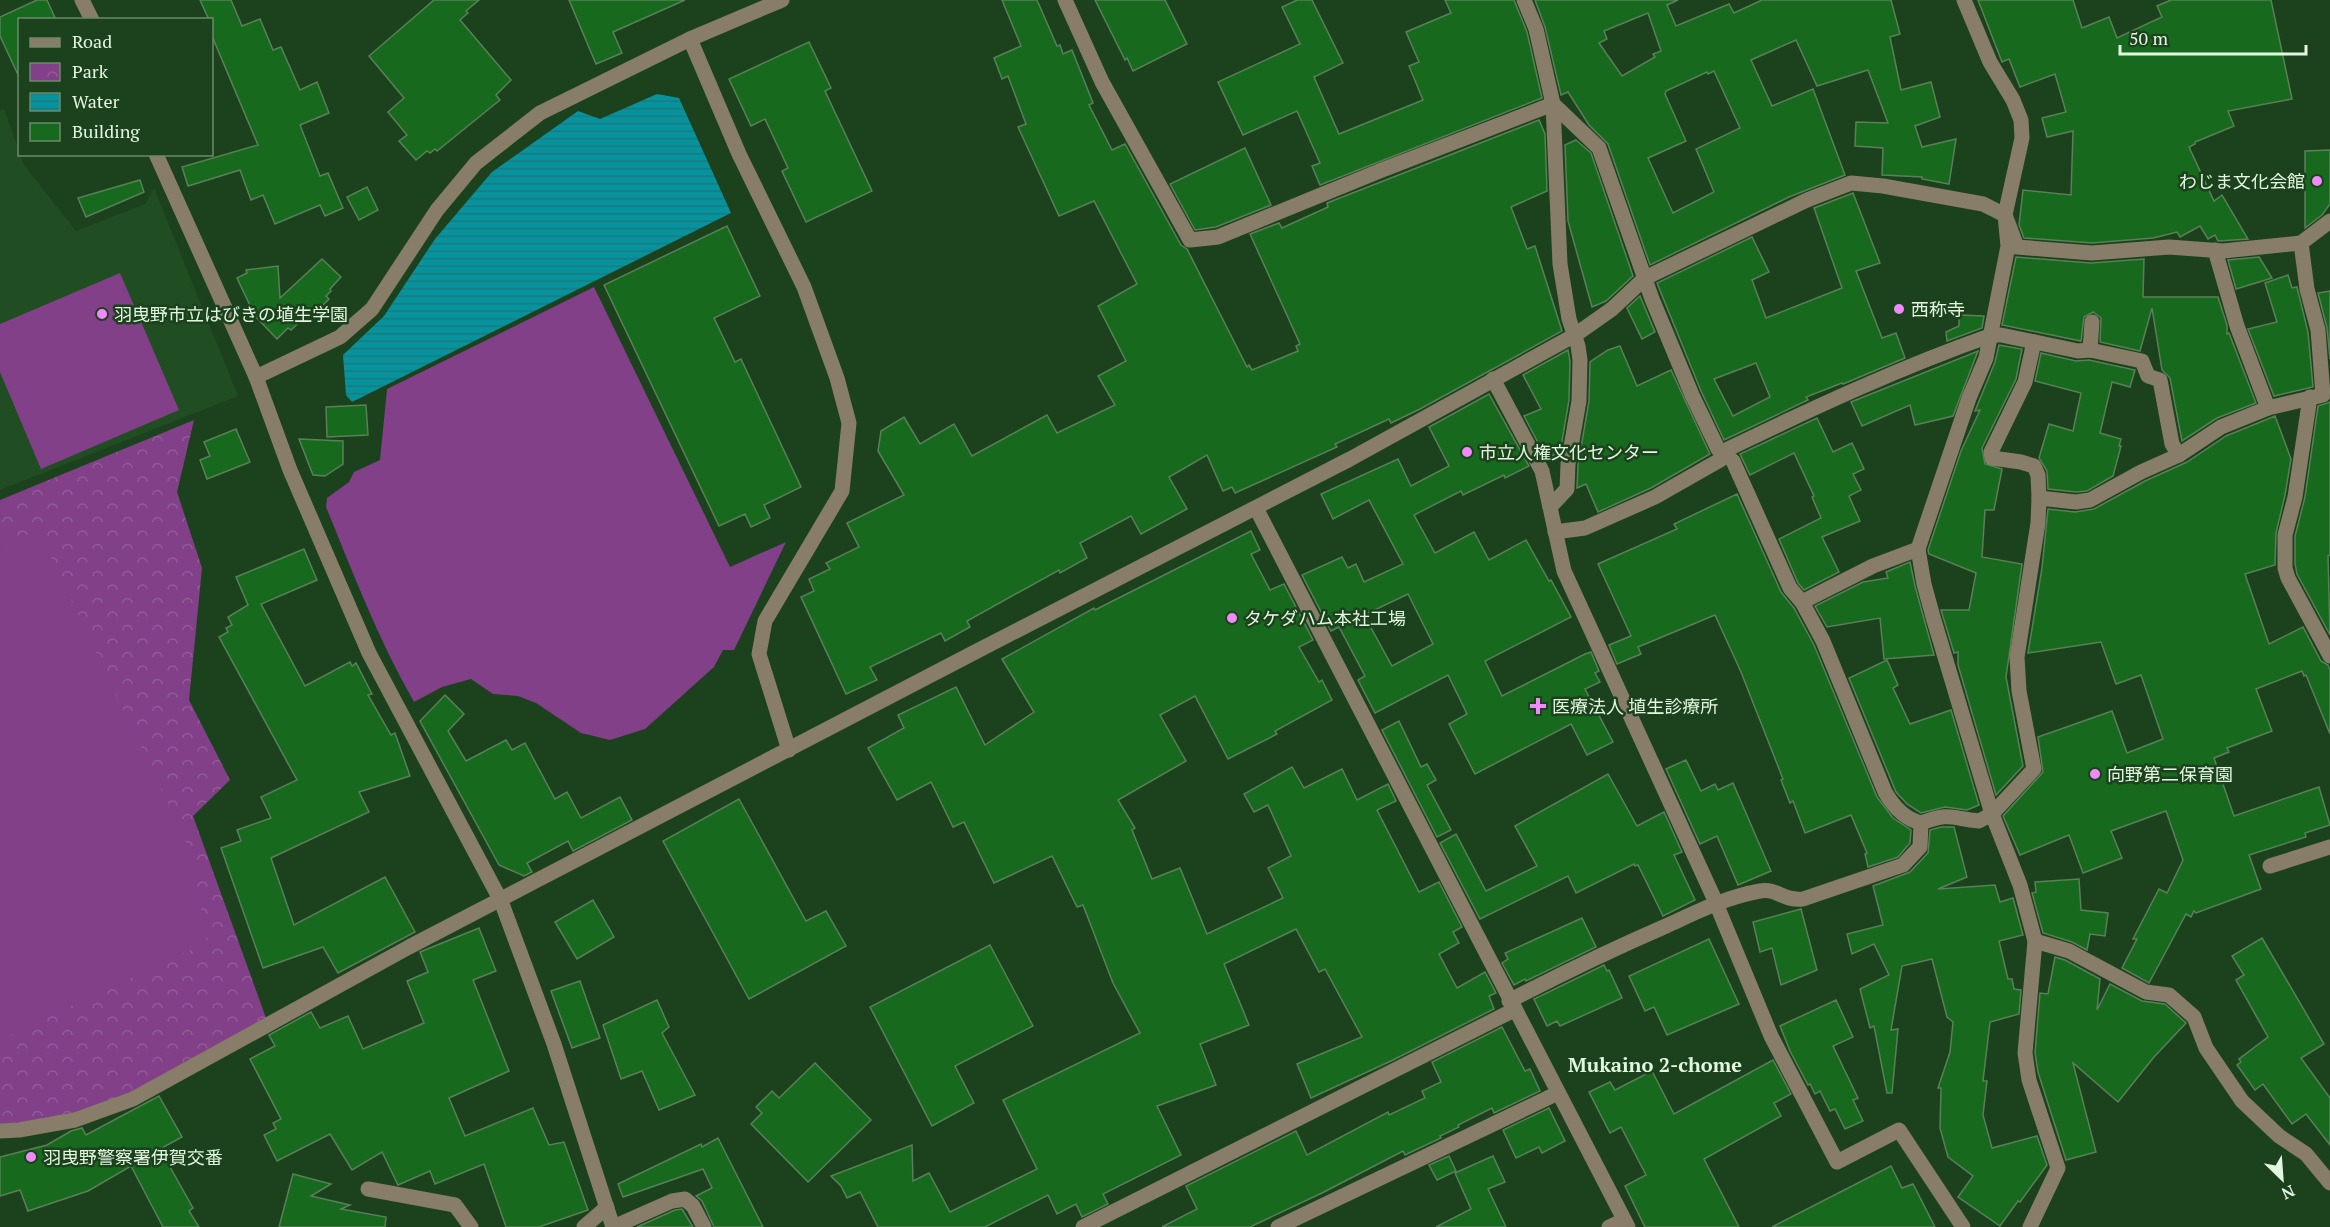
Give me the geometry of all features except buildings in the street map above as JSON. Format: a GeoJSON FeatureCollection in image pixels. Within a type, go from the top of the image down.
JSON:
{"type":"FeatureCollection","features":[{"type":"Feature","properties":{"kind":"street"},"geometry":{"type":"LineString","coordinates":[[82,0],[91,18]]}},
{"type":"Feature","properties":{"kind":"street"},"geometry":{"type":"LineString","coordinates":[[256,377],[340,337],[372,309],[438,210],[476,163],[540,113],[690,39],[782,0]]}},
{"type":"Feature","properties":{"kind":"street"},"geometry":{"type":"LineString","coordinates":[[1065,0],[1102,82],[1190,240],[1218,237],[1553,104]]}},
{"type":"Feature","properties":{"kind":"street"},"geometry":{"type":"LineString","coordinates":[[1524,0],[1536,29],[1553,104],[1560,264],[1569,319],[1580,360],[1579,400],[1568,464],[1567,489],[1550,507]]}},
{"type":"Feature","properties":{"kind":"street"},"geometry":{"type":"LineString","coordinates":[[1964,0],[1990,62],[2013,100],[2021,120],[2022,138],[2004,215],[2008,246],[1992,335],[1986,358],[1969,398],[1918,549],[1933,617],[1992,814],[2020,885],[2035,941],[2025,1053],[2029,1080],[2058,1168],[2030,1227]]}},
{"type":"Feature","properties":{"kind":"street"},"geometry":{"type":"LineString","coordinates":[[690,39],[739,154],[804,287],[837,378],[849,423],[842,491],[765,621],[759,654],[789,750]]}},
{"type":"Feature","properties":{"kind":"street"},"geometry":{"type":"LineString","coordinates":[[1553,104],[1599,148],[1645,278],[1705,424],[1718,449],[1733,461],[1790,588],[1802,602],[1823,641],[1885,792],[1890,801],[1910,820],[1922,823],[1940,816],[1951,815],[1978,821],[1992,814],[2034,769],[2019,691],[2017,657],[2037,533],[2038,475],[2034,466],[1992,458],[1991,452],[2025,382],[2034,342]]}},
{"type":"Feature","properties":{"kind":"street"},"geometry":{"type":"LineString","coordinates":[[157,156],[256,377],[290,471],[369,653],[501,901],[554,1044],[613,1227],[672,1201],[685,1199],[693,1206],[704,1227]]}},
{"type":"Feature","properties":{"kind":"street"},"geometry":{"type":"LineString","coordinates":[[0,1131],[75,1120],[133,1100],[410,947],[1350,459],[1575,335],[1612,309],[1645,278],[1807,200],[1851,183],[1883,186],[1983,204],[2004,215],[2017,247],[2092,253],[2169,247],[2215,250],[2301,243],[2330,221]]}},
{"type":"Feature","properties":{"kind":"street"},"geometry":{"type":"LineString","coordinates":[[2039,498],[2076,502],[2090,500],[2140,472],[2179,455],[2221,427],[2268,408],[2323,395],[2318,330],[2307,289],[2301,243]]}},
{"type":"Feature","properties":{"kind":"street"},"geometry":{"type":"LineString","coordinates":[[2215,250],[2237,326],[2268,408]]}},
{"type":"Feature","properties":{"kind":"street"},"geometry":{"type":"LineString","coordinates":[[2090,350],[2092,322]]}},
{"type":"Feature","properties":{"kind":"street"},"geometry":{"type":"LineString","coordinates":[[1556,532],[1586,528],[1628,510],[1720,460],[1728,449],[1871,381],[1992,335],[2078,351],[2090,350],[2142,361],[2148,376],[2160,380],[2172,444],[2179,455]]}},
{"type":"Feature","properties":{"kind":"street"},"geometry":{"type":"LineString","coordinates":[[1493,380],[1542,471],[1564,571],[1716,903],[1772,1036],[1837,1162],[1899,1130],[1963,1227]]}},
{"type":"Feature","properties":{"kind":"street"},"geometry":{"type":"LineString","coordinates":[[2310,398],[2295,497],[2284,535],[2285,568],[2288,578],[2330,656]]}},
{"type":"Feature","properties":{"kind":"street"},"geometry":{"type":"LineString","coordinates":[[1256,508],[1626,1223],[1609,1227]]}},
{"type":"Feature","properties":{"kind":"street"},"geometry":{"type":"LineString","coordinates":[[1802,602],[1873,566],[1918,549]]}},
{"type":"Feature","properties":{"kind":"street"},"geometry":{"type":"LineString","coordinates":[[1083,1227],[1512,1005],[1600,954],[1728,898],[1773,891],[1791,900],[1803,899],[1903,865],[1920,847],[1922,823]]}},
{"type":"Feature","properties":{"kind":"street"},"geometry":{"type":"LineString","coordinates":[[2270,866],[2330,847]]}},
{"type":"Feature","properties":{"kind":"street"},"geometry":{"type":"LineString","coordinates":[[2035,941],[2069,951],[2146,992],[2169,995],[2194,1017],[2206,1048],[2242,1101],[2279,1136],[2307,1154],[2330,1183]]}},
{"type":"Feature","properties":{"kind":"street"},"geometry":{"type":"LineString","coordinates":[[1278,1227],[1557,1092]]}},
{"type":"Feature","properties":{"kind":"street"},"geometry":{"type":"LineString","coordinates":[[368,1189],[455,1205],[471,1227]]}},
{"type":"Feature","properties":{"kind":"street"},"geometry":{"type":"LineString","coordinates":[[585,1227],[607,1207]]}},
{"type":"Feature","properties":{"kind":"shaded area","name":"羽曳野市立はびきの埴生学園"},"geometry":{"type":"Polygon","coordinates":[[[4,109],[18,148],[18,156],[21,156],[24,165],[76,231],[145,204],[154,188],[238,396],[0,490],[0,111],[4,109]]]}},
{"type":"Feature","properties":{"kind":"green space"},"geometry":{"type":"Polygon","coordinates":[[[120,273],[179,410],[41,469],[0,372],[0,324],[120,273]]]}},
{"type":"Feature","properties":{"kind":"green space"},"geometry":{"type":"Polygon","coordinates":[[[594,287],[730,567],[786,542],[734,650],[723,650],[714,667],[645,729],[610,740],[581,733],[536,703],[518,696],[493,694],[471,679],[442,687],[414,702],[377,630],[326,507],[327,498],[349,482],[354,472],[380,460],[387,389],[594,287]]]}},
{"type":"Feature","properties":{"kind":"green space"},"geometry":{"type":"Polygon","coordinates":[[[194,420],[177,492],[202,568],[189,700],[230,780],[193,816],[266,1018],[130,1093],[73,1114],[0,1126],[0,500],[194,420]]]}},
{"type":"Feature","properties":{"kind":"green space"},"geometry":{"type":"Polygon","coordinates":[[[38,530],[190,850],[207,942],[0,1040],[0,547],[38,530]]]}},
{"type":"Feature","properties":{"kind":"water"},"geometry":{"type":"Polygon","coordinates":[[[657,94],[679,98],[731,213],[352,402],[346,395],[343,355],[384,316],[435,239],[492,172],[578,111],[600,119],[657,94]]]}},
{"type":"Feature","properties":{"kind":"place","name":"わじま文化会館"},"geometry":{"type":"Point","coordinates":[2317,181]}},
{"type":"Feature","properties":{"kind":"place","name":"西称寺"},"geometry":{"type":"Point","coordinates":[1899,309]}},
{"type":"Feature","properties":{"kind":"place","name":"羽曳野市立はびきの埴生学園"},"geometry":{"type":"Point","coordinates":[102,314]}},
{"type":"Feature","properties":{"kind":"place","name":"市立人権文化センター"},"geometry":{"type":"Point","coordinates":[1467,452]}},
{"type":"Feature","properties":{"kind":"place","name":"タケダハム本社工場"},"geometry":{"type":"Point","coordinates":[1232,618]}},
{"type":"Feature","properties":{"kind":"place","name":"医療法人 埴生診療所"},"geometry":{"type":"Point","coordinates":[1538,706]}},
{"type":"Feature","properties":{"kind":"place","name":"向野第二保育園"},"geometry":{"type":"Point","coordinates":[2095,774]}},
{"type":"Feature","properties":{"kind":"place","name":"羽曳野警察署伊賀交番"},"geometry":{"type":"Point","coordinates":[31,1157]}},
{"type":"Feature","properties":{"kind":"district","name":"Mukaino 2-chome"},"geometry":{"type":"Point","coordinates":[1655,1064]}}]}
